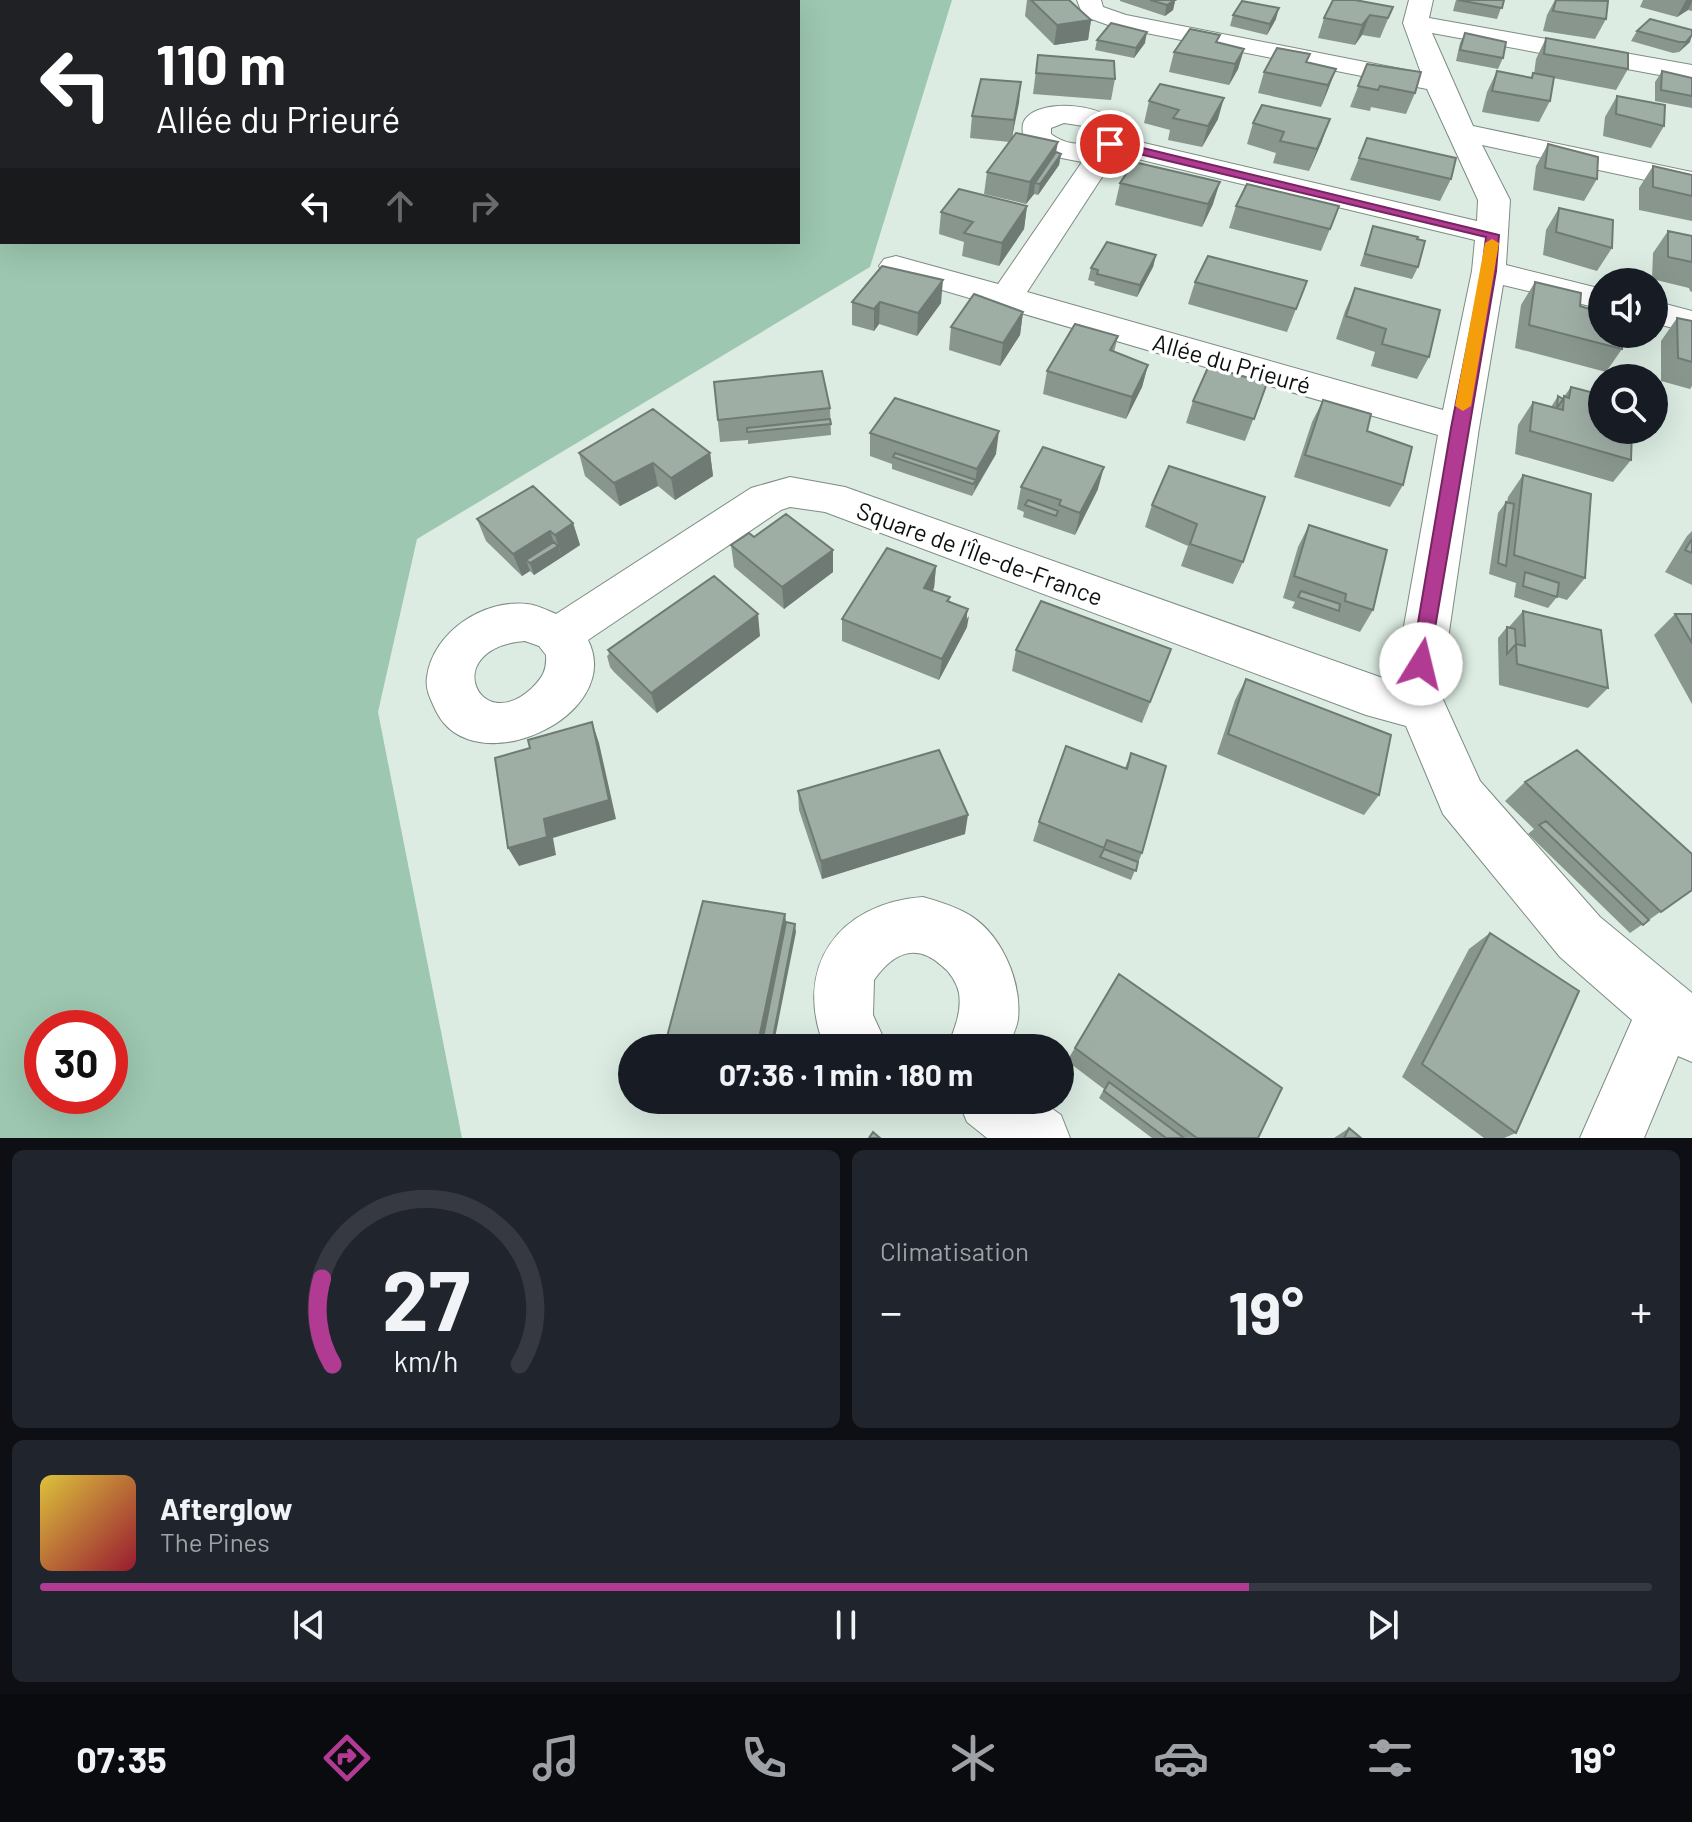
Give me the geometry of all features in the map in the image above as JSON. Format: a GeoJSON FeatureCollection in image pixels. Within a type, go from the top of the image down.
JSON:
{"type":"FeatureCollection","features":[{"type":"Feature","properties":{"kind":"street"},"geometry":{"type":"LineString","coordinates":[[1089,0],[1092,11],[1120,21],[1438,84]]}},
{"type":"Feature","properties":{"kind":"street"},"geometry":{"type":"LineString","coordinates":[[1612,1138],[1679,1022],[1580,937],[1461,797],[1416,693],[1491,253],[1494,200],[1438,84],[1418,11],[1692,73]]}},
{"type":"Feature","properties":{"kind":"street"},"geometry":{"type":"LineString","coordinates":[[1464,133],[1692,181]]}},
{"type":"Feature","properties":{"kind":"street"},"geometry":{"type":"LineString","coordinates":[[1005,299],[1107,146],[1491,253],[1588,293]]}},
{"type":"Feature","properties":{"kind":"street","name":"Allée du Prieuré"},"geometry":{"type":"LineString","coordinates":[[896,266],[1459,428]]}},
{"type":"Feature","properties":{"kind":"street"},"geometry":{"type":"LineString","coordinates":[[1668,316],[1692,322]]}},
{"type":"Feature","properties":{"kind":"street","name":"Square de l'Île-de-France"},"geometry":{"type":"LineString","coordinates":[[560,635],[734,518],[766,499],[790,492],[830,498],[1383,700],[1424,710]]}},
{"type":"Feature","properties":{"kind":"street"},"geometry":{"type":"LineString","coordinates":[[851,1034],[844,1021],[841,995],[847,969],[861,948],[879,934],[899,926],[922,926],[945,932],[964,945],[980,964],[989,986],[991,1010],[986,1034]]}},
{"type":"Feature","properties":{"kind":"street"},"geometry":{"type":"LineString","coordinates":[[1007,1114],[1038,1138]]}},
{"type":"Feature","properties":{"kind":"green space"},"geometry":{"type":"Polygon","coordinates":[[[800,0],[952,0],[870,267],[417,539],[378,712],[462,1138],[0,1138],[0,244],[800,244],[800,0]]]}},
{"type":"Feature","properties":{"kind":"building"},"geometry":{"type":"Polygon","coordinates":[[[1031,0],[1069,0],[1091,20],[1057,25],[1031,0]]]}},
{"type":"Feature","properties":{"kind":"building"},"geometry":{"type":"Polygon","coordinates":[[[1150,0],[1175,0],[1167,5],[1150,0]]]}},
{"type":"Feature","properties":{"kind":"building"},"geometry":{"type":"Polygon","coordinates":[[[1333,0],[1355,0],[1393,7],[1388,18],[1370,15],[1362,25],[1324,18],[1333,0]]]}},
{"type":"Feature","properties":{"kind":"building"},"geometry":{"type":"Polygon","coordinates":[[[1458,0],[1504,0],[1502,8],[1458,0]]]}},
{"type":"Feature","properties":{"kind":"building"},"geometry":{"type":"Polygon","coordinates":[[[1556,0],[1608,1],[1606,19],[1553,11],[1556,0]]]}},
{"type":"Feature","properties":{"kind":"building"},"geometry":{"type":"Polygon","coordinates":[[[1242,1],[1279,8],[1270,24],[1233,15],[1242,1]]]}},
{"type":"Feature","properties":{"kind":"building"},"geometry":{"type":"Polygon","coordinates":[[[1650,19],[1692,30],[1692,35],[1686,42],[1679,42],[1637,31],[1650,19]]]}},
{"type":"Feature","properties":{"kind":"building"},"geometry":{"type":"Polygon","coordinates":[[[1111,23],[1147,32],[1136,48],[1097,40],[1111,23]]]}},
{"type":"Feature","properties":{"kind":"building"},"geometry":{"type":"Polygon","coordinates":[[[1190,29],[1220,35],[1216,42],[1244,49],[1235,64],[1174,52],[1190,29]]]}},
{"type":"Feature","properties":{"kind":"building"},"geometry":{"type":"Polygon","coordinates":[[[1465,33],[1506,42],[1503,58],[1460,50],[1465,33]]]}},
{"type":"Feature","properties":{"kind":"building"},"geometry":{"type":"Polygon","coordinates":[[[1546,38],[1628,53],[1628,69],[1544,54],[1546,38]]]}},
{"type":"Feature","properties":{"kind":"building"},"geometry":{"type":"Polygon","coordinates":[[[1277,48],[1310,54],[1306,62],[1336,69],[1328,85],[1264,72],[1277,48]]]}},
{"type":"Feature","properties":{"kind":"building"},"geometry":{"type":"Polygon","coordinates":[[[1038,55],[1114,61],[1115,79],[1036,73],[1038,55]]]}},
{"type":"Feature","properties":{"kind":"building"},"geometry":{"type":"Polygon","coordinates":[[[1367,64],[1421,72],[1415,93],[1380,86],[1378,90],[1358,86],[1367,64]]]}},
{"type":"Feature","properties":{"kind":"building"},"geometry":{"type":"Polygon","coordinates":[[[1497,71],[1532,78],[1533,73],[1554,77],[1550,101],[1492,91],[1497,71]]]}},
{"type":"Feature","properties":{"kind":"building"},"geometry":{"type":"Polygon","coordinates":[[[1662,71],[1692,78],[1692,96],[1661,90],[1662,71]]]}},
{"type":"Feature","properties":{"kind":"building"},"geometry":{"type":"Polygon","coordinates":[[[981,79],[1021,82],[1014,120],[972,116],[981,79]]]}},
{"type":"Feature","properties":{"kind":"building"},"geometry":{"type":"Polygon","coordinates":[[[1160,84],[1224,98],[1208,126],[1173,118],[1179,110],[1149,101],[1160,84]]]}},
{"type":"Feature","properties":{"kind":"building"},"geometry":{"type":"Polygon","coordinates":[[[1617,96],[1665,105],[1664,126],[1616,114],[1617,96]]]}},
{"type":"Feature","properties":{"kind":"building"},"geometry":{"type":"Polygon","coordinates":[[[1262,105],[1330,119],[1317,149],[1280,141],[1284,132],[1253,123],[1262,105]]]}},
{"type":"Feature","properties":{"kind":"building"},"geometry":{"type":"Polygon","coordinates":[[[1016,133],[1058,142],[1030,182],[987,172],[1016,133]]]}},
{"type":"Feature","properties":{"kind":"building"},"geometry":{"type":"Polygon","coordinates":[[[1367,138],[1456,158],[1451,179],[1359,158],[1367,138]]]}},
{"type":"Feature","properties":{"kind":"building"},"geometry":{"type":"Polygon","coordinates":[[[1548,144],[1598,157],[1597,179],[1545,168],[1548,144]]]}},
{"type":"Feature","properties":{"kind":"building"},"geometry":{"type":"Polygon","coordinates":[[[1056,152],[1061,154],[1040,184],[1035,183],[1056,152]]]}},
{"type":"Feature","properties":{"kind":"building"},"geometry":{"type":"Polygon","coordinates":[[[1134,162],[1220,182],[1208,204],[1120,183],[1134,162]]]}},
{"type":"Feature","properties":{"kind":"building"},"geometry":{"type":"Polygon","coordinates":[[[1653,166],[1692,175],[1692,196],[1653,187],[1653,166]]]}},
{"type":"Feature","properties":{"kind":"building"},"geometry":{"type":"Polygon","coordinates":[[[1247,184],[1339,206],[1330,229],[1236,206],[1247,184]]]}},
{"type":"Feature","properties":{"kind":"building"},"geometry":{"type":"Polygon","coordinates":[[[959,189],[1027,206],[1002,243],[964,233],[973,222],[941,212],[959,189]]]}},
{"type":"Feature","properties":{"kind":"building"},"geometry":{"type":"Polygon","coordinates":[[[1559,208],[1613,220],[1612,248],[1556,232],[1559,208]]]}},
{"type":"Feature","properties":{"kind":"building"},"geometry":{"type":"Polygon","coordinates":[[[1373,226],[1425,241],[1418,267],[1365,254],[1373,226]]]}},
{"type":"Feature","properties":{"kind":"building"},"geometry":{"type":"Polygon","coordinates":[[[1668,231],[1692,236],[1692,262],[1668,257],[1668,231]]]}},
{"type":"Feature","properties":{"kind":"building"},"geometry":{"type":"Polygon","coordinates":[[[1107,242],[1156,255],[1140,285],[1097,274],[1098,270],[1091,268],[1107,242]]]}},
{"type":"Feature","properties":{"kind":"building"},"geometry":{"type":"Polygon","coordinates":[[[1208,256],[1307,281],[1296,309],[1195,282],[1208,256]]]}},
{"type":"Feature","properties":{"kind":"building"},"geometry":{"type":"Polygon","coordinates":[[[882,266],[943,280],[918,313],[880,302],[874,309],[852,302],[882,266]]]}},
{"type":"Feature","properties":{"kind":"building"},"geometry":{"type":"Polygon","coordinates":[[[1535,282],[1581,293],[1580,306],[1588,309],[1588,340],[1529,325],[1535,282]]]}},
{"type":"Feature","properties":{"kind":"building"},"geometry":{"type":"Polygon","coordinates":[[[1355,288],[1440,310],[1429,357],[1382,344],[1386,329],[1346,316],[1355,288]]]}},
{"type":"Feature","properties":{"kind":"building"},"geometry":{"type":"Polygon","coordinates":[[[974,294],[1023,312],[1003,343],[951,327],[974,294]]]}},
{"type":"Feature","properties":{"kind":"building"},"geometry":{"type":"Polygon","coordinates":[[[1677,318],[1692,321],[1692,362],[1678,358],[1677,318]]]}},
{"type":"Feature","properties":{"kind":"building"},"geometry":{"type":"Polygon","coordinates":[[[1075,324],[1118,336],[1110,350],[1148,365],[1132,397],[1047,371],[1075,324]]]}},
{"type":"Feature","properties":{"kind":"building"},"geometry":{"type":"Polygon","coordinates":[[[1210,363],[1230,368],[1228,372],[1267,383],[1254,419],[1193,401],[1210,363]]]}},
{"type":"Feature","properties":{"kind":"building"},"geometry":{"type":"Polygon","coordinates":[[[822,371],[830,408],[718,420],[714,382],[822,371]]]}},
{"type":"Feature","properties":{"kind":"building"},"geometry":{"type":"Polygon","coordinates":[[[1571,387],[1588,391],[1588,444],[1632,444],[1631,460],[1530,431],[1533,402],[1563,410],[1564,396],[1569,398],[1571,387]]]}},
{"type":"Feature","properties":{"kind":"building"},"geometry":{"type":"Polygon","coordinates":[[[895,398],[999,431],[977,469],[870,433],[895,398]]]}},
{"type":"Feature","properties":{"kind":"building"},"geometry":{"type":"Polygon","coordinates":[[[1323,400],[1371,414],[1367,431],[1412,447],[1403,485],[1305,455],[1323,400]]]}},
{"type":"Feature","properties":{"kind":"building"},"geometry":{"type":"Polygon","coordinates":[[[653,409],[710,453],[671,478],[653,463],[614,483],[579,453],[653,409]]]}},
{"type":"Feature","properties":{"kind":"building"},"geometry":{"type":"Polygon","coordinates":[[[830,419],[831,424],[747,432],[747,428],[830,419]]]}},
{"type":"Feature","properties":{"kind":"building"},"geometry":{"type":"Polygon","coordinates":[[[1043,447],[1104,467],[1080,513],[1059,505],[1061,500],[1021,487],[1043,447]]]}},
{"type":"Feature","properties":{"kind":"building"},"geometry":{"type":"Polygon","coordinates":[[[895,453],[976,480],[973,484],[893,457],[895,453]]]}},
{"type":"Feature","properties":{"kind":"building"},"geometry":{"type":"Polygon","coordinates":[[[1169,466],[1265,497],[1243,562],[1190,544],[1197,524],[1152,505],[1169,466]]]}},
{"type":"Feature","properties":{"kind":"building"},"geometry":{"type":"Polygon","coordinates":[[[1523,475],[1591,494],[1585,578],[1514,555],[1523,475]]]}},
{"type":"Feature","properties":{"kind":"building"},"geometry":{"type":"Polygon","coordinates":[[[533,486],[573,523],[555,535],[550,531],[513,554],[477,519],[533,486]]]}},
{"type":"Feature","properties":{"kind":"building"},"geometry":{"type":"Polygon","coordinates":[[[1028,500],[1058,511],[1056,516],[1025,505],[1028,500]]]}},
{"type":"Feature","properties":{"kind":"building"},"geometry":{"type":"Polygon","coordinates":[[[1506,502],[1514,504],[1506,566],[1498,563],[1506,502]]]}},
{"type":"Feature","properties":{"kind":"building"},"geometry":{"type":"Polygon","coordinates":[[[786,514],[833,550],[782,587],[731,545],[749,533],[754,537],[786,514]]]}},
{"type":"Feature","properties":{"kind":"building"},"geometry":{"type":"Polygon","coordinates":[[[1309,525],[1387,550],[1373,610],[1345,601],[1346,594],[1294,576],[1309,525]]]}},
{"type":"Feature","properties":{"kind":"building"},"geometry":{"type":"Polygon","coordinates":[[[1692,539],[1692,553],[1685,550],[1692,539]]]}},
{"type":"Feature","properties":{"kind":"building"},"geometry":{"type":"Polygon","coordinates":[[[554,542],[558,546],[530,563],[526,560],[554,542]]]}},
{"type":"Feature","properties":{"kind":"building"},"geometry":{"type":"Polygon","coordinates":[[[887,548],[936,566],[924,588],[950,597],[947,601],[968,609],[942,659],[842,619],[887,548]]]}},
{"type":"Feature","properties":{"kind":"building"},"geometry":{"type":"Polygon","coordinates":[[[1525,572],[1559,583],[1557,597],[1523,586],[1525,572]]]}},
{"type":"Feature","properties":{"kind":"building"},"geometry":{"type":"Polygon","coordinates":[[[714,576],[758,614],[651,693],[608,650],[714,576]]]}},
{"type":"Feature","properties":{"kind":"building"},"geometry":{"type":"Polygon","coordinates":[[[1301,591],[1340,604],[1339,611],[1298,597],[1301,591]]]}},
{"type":"Feature","properties":{"kind":"building"},"geometry":{"type":"Polygon","coordinates":[[[1041,601],[1171,649],[1150,702],[1016,650],[1041,601]]]}},
{"type":"Feature","properties":{"kind":"building"},"geometry":{"type":"Polygon","coordinates":[[[1523,611],[1601,630],[1608,688],[1517,664],[1516,644],[1525,646],[1523,611]]]}},
{"type":"Feature","properties":{"kind":"building"},"geometry":{"type":"Polygon","coordinates":[[[1675,614],[1692,614],[1692,643],[1675,614]]]}},
{"type":"Feature","properties":{"kind":"building"},"geometry":{"type":"Polygon","coordinates":[[[1507,627],[1515,629],[1516,644],[1507,654],[1507,627]]]}},
{"type":"Feature","properties":{"kind":"building"},"geometry":{"type":"Polygon","coordinates":[[[1246,679],[1391,735],[1379,795],[1228,734],[1246,679]]]}},
{"type":"Feature","properties":{"kind":"building"},"geometry":{"type":"Polygon","coordinates":[[[592,722],[609,800],[544,819],[547,837],[508,848],[495,758],[530,748],[528,740],[592,722]]]}},
{"type":"Feature","properties":{"kind":"building"},"geometry":{"type":"Polygon","coordinates":[[[1066,746],[1127,769],[1131,753],[1166,766],[1142,853],[1107,840],[1104,848],[1039,822],[1066,746]]]}},
{"type":"Feature","properties":{"kind":"building"},"geometry":{"type":"Polygon","coordinates":[[[939,750],[968,815],[821,861],[798,791],[939,750]]]}},
{"type":"Feature","properties":{"kind":"building"},"geometry":{"type":"Polygon","coordinates":[[[1577,750],[1692,854],[1692,890],[1661,912],[1525,782],[1577,750]]]}},
{"type":"Feature","properties":{"kind":"building"},"geometry":{"type":"Polygon","coordinates":[[[1546,821],[1649,920],[1643,925],[1539,825],[1546,821]]]}},
{"type":"Feature","properties":{"kind":"building"},"geometry":{"type":"Polygon","coordinates":[[[1104,849],[1138,862],[1136,871],[1100,857],[1104,849]]]}},
{"type":"Feature","properties":{"kind":"building"},"geometry":{"type":"Polygon","coordinates":[[[703,901],[785,914],[760,1034],[668,1034],[703,901]]]}},
{"type":"Feature","properties":{"kind":"building"},"geometry":{"type":"Polygon","coordinates":[[[786,922],[795,924],[774,1034],[764,1034],[786,922]]]}},
{"type":"Feature","properties":{"kind":"building"},"geometry":{"type":"Polygon","coordinates":[[[1490,933],[1579,991],[1516,1133],[1422,1064],[1490,933]]]}},
{"type":"Feature","properties":{"kind":"building"},"geometry":{"type":"Polygon","coordinates":[[[1119,974],[1282,1088],[1258,1138],[1197,1138],[1075,1048],[1119,974]]]}},
{"type":"Feature","properties":{"kind":"building"},"geometry":{"type":"Polygon","coordinates":[[[1109,1082],[1184,1138],[1166,1138],[1104,1091],[1109,1082]]]}},
{"type":"Feature","properties":{"kind":"building"},"geometry":{"type":"Polygon","coordinates":[[[1349,1128],[1361,1138],[1344,1138],[1349,1128]]]}},
{"type":"Feature","properties":{"kind":"slow traffic"},"geometry":{"type":"LineString","coordinates":[[1463,406],[1492,243]]}},
{"type":"Feature","properties":{"kind":"route"},"geometry":{"type":"LineString","coordinates":[[1110,144],[1493,235],[1421,664]]}}]}
